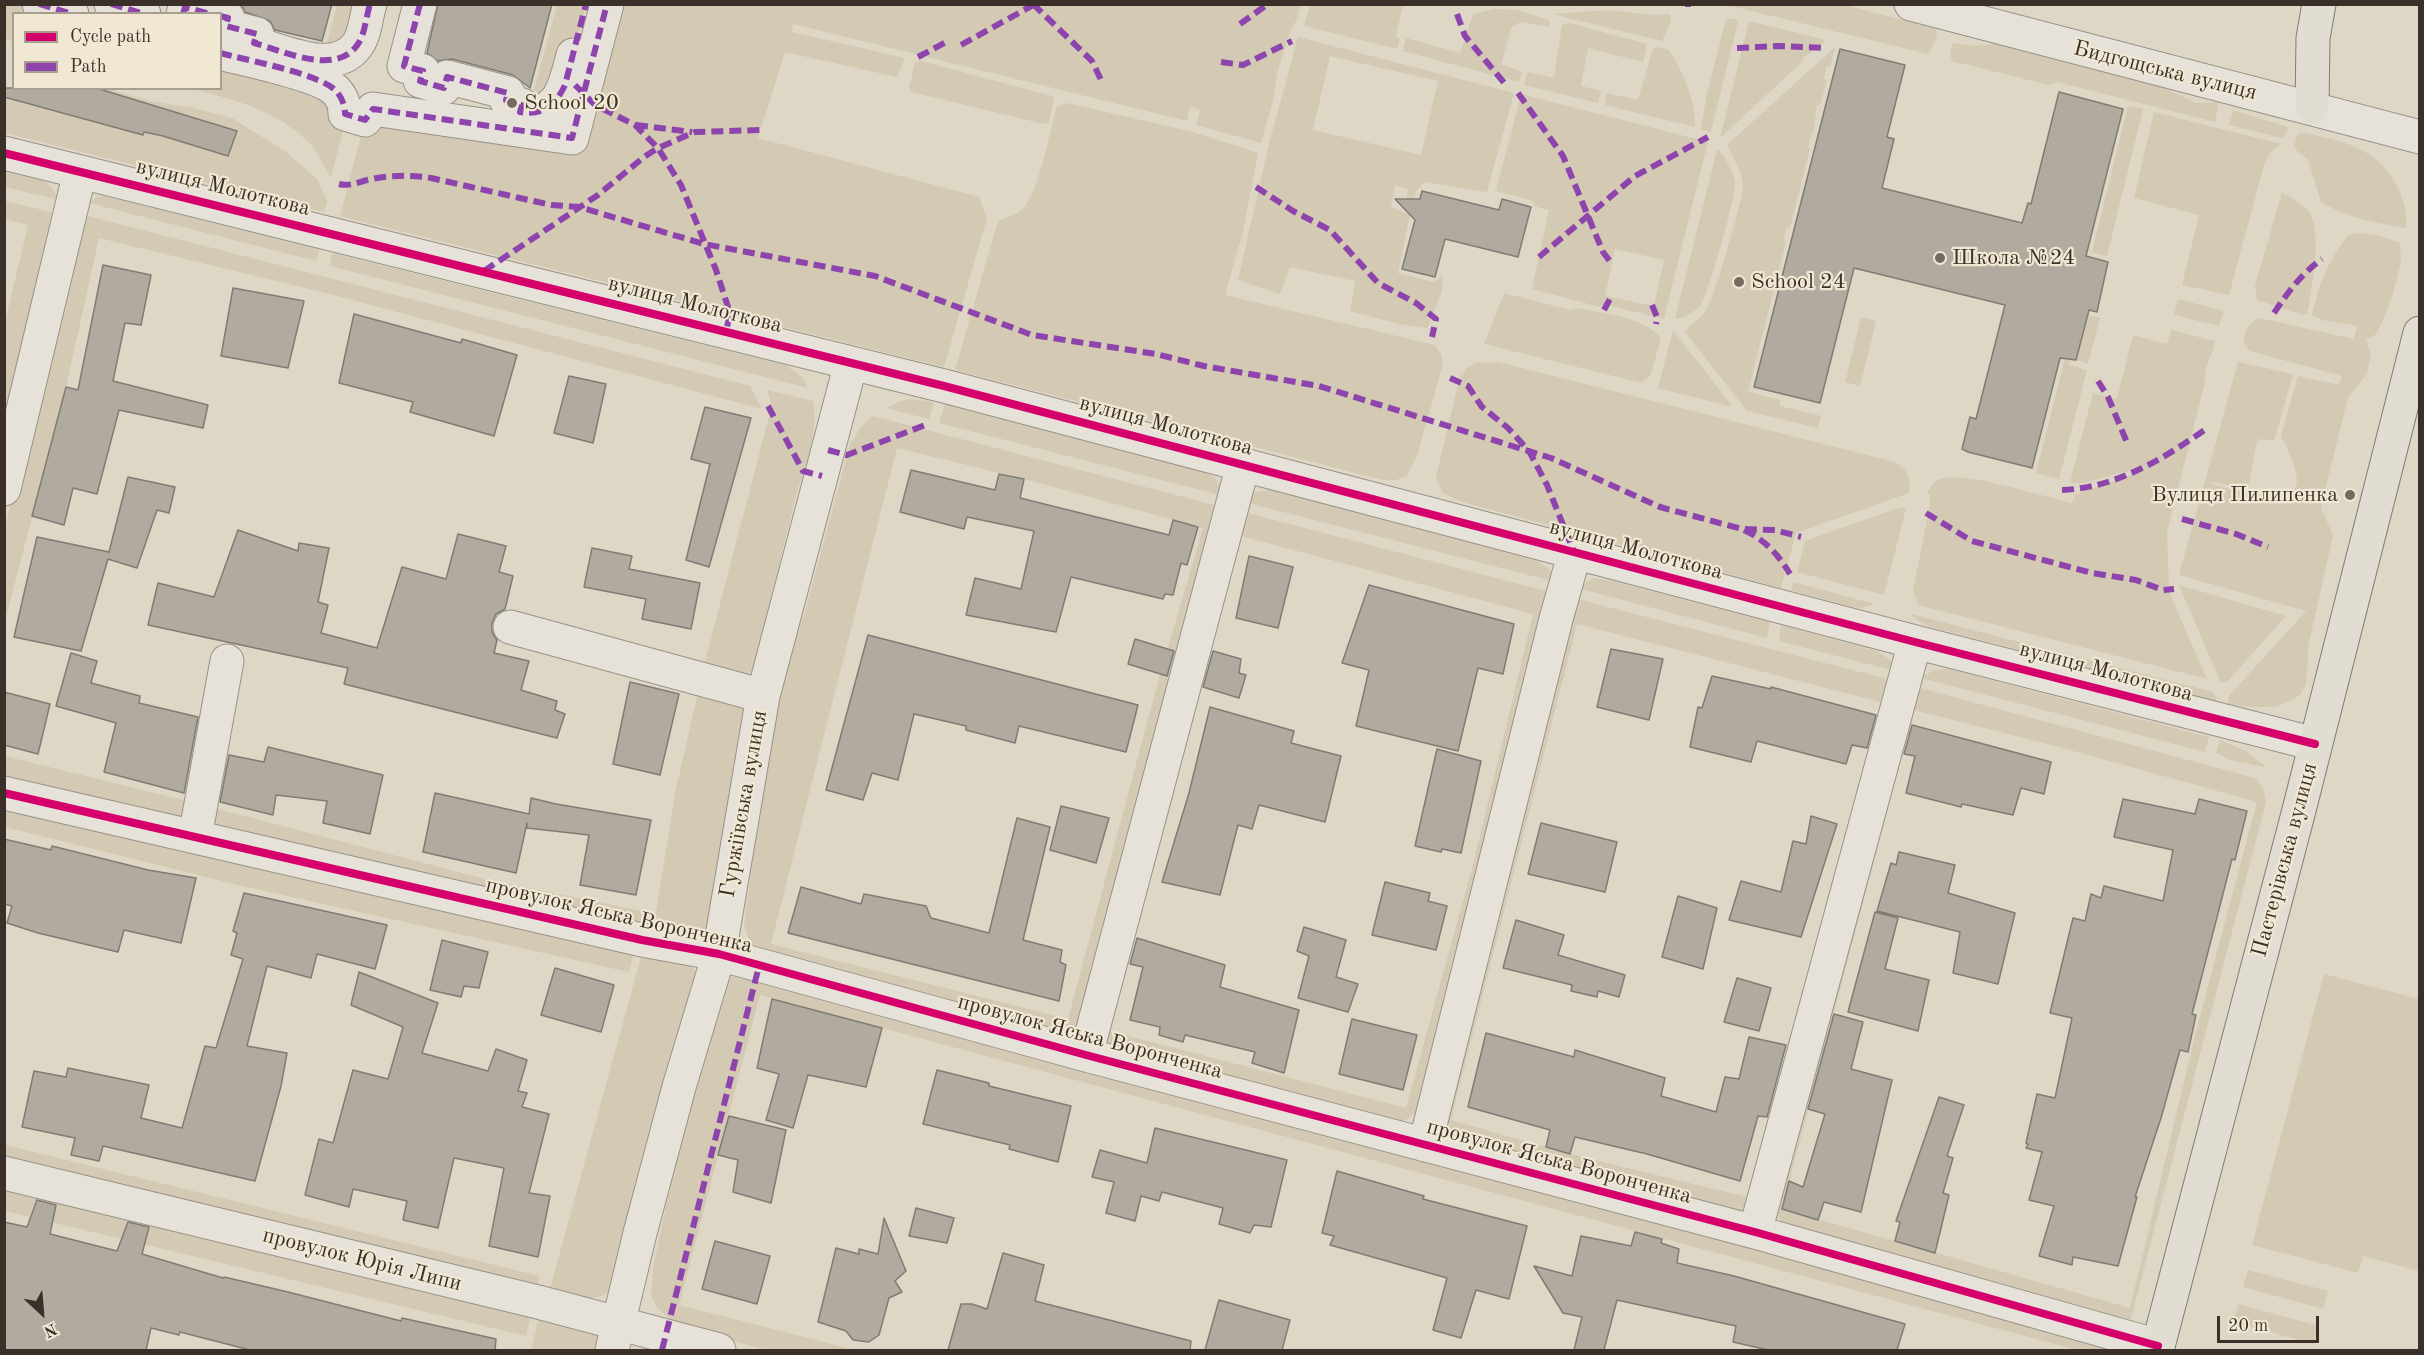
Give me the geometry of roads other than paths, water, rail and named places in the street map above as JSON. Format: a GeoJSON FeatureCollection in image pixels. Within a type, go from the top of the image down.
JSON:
{"type":"FeatureCollection","features":[{"type":"Feature","properties":{"kind":"main road"},"geometry":{"type":"LineString","coordinates":[[2312,108],[2313,38],[2319,4]]}},
{"type":"Feature","properties":{"kind":"main road","name":"Пастерівська вулиця"},"geometry":{"type":"LineString","coordinates":[[2158,1348],[2420,333]]}},
{"type":"Feature","properties":{"kind":"street"},"geometry":{"type":"LineString","coordinates":[[39,4],[65,12]]}},
{"type":"Feature","properties":{"kind":"street"},"geometry":{"type":"LineString","coordinates":[[111,4],[137,12]]}},
{"type":"Feature","properties":{"kind":"street"},"geometry":{"type":"LineString","coordinates":[[222,16],[228,18],[226,26],[257,34],[254,43],[315,60],[328,61],[344,57],[357,45],[370,4]]}},
{"type":"Feature","properties":{"kind":"street"},"geometry":{"type":"LineString","coordinates":[[420,4],[404,66],[423,71],[420,81],[444,88],[447,77],[508,93],[506,100],[522,105],[520,112],[528,113],[540,112],[549,108],[560,96],[565,85],[586,4]]}},
{"type":"Feature","properties":{"kind":"street"},"geometry":{"type":"LineString","coordinates":[[222,54],[315,78],[333,88],[339,95],[345,114],[366,120],[373,109],[572,138],[607,4]]}},
{"type":"Feature","properties":{"kind":"street","name":"Бидгощська вулиця"},"geometry":{"type":"LineString","coordinates":[[1911,4],[2420,137]]}},
{"type":"Feature","properties":{"kind":"street"},"geometry":{"type":"LineString","coordinates":[[184,12],[185,7],[203,12]]}},
{"type":"Feature","properties":{"kind":"street","name":"вулиця Молоткова"},"geometry":{"type":"LineString","coordinates":[[4,153],[851,363],[1915,642],[2315,744]]}},
{"type":"Feature","properties":{"kind":"street"},"geometry":{"type":"LineString","coordinates":[[4,489],[80,172]]}},
{"type":"Feature","properties":{"kind":"street","name":"Гуржіївська вулиця"},"geometry":{"type":"LineString","coordinates":[[616,1338],[640,1233],[676,1098],[719,954],[762,696],[851,363]]}},
{"type":"Feature","properties":{"kind":"street"},"geometry":{"type":"LineString","coordinates":[[1086,1055],[1244,465]]}},
{"type":"Feature","properties":{"kind":"street"},"geometry":{"type":"LineString","coordinates":[[1425,1145],[1556,619],[1575,552]]}},
{"type":"Feature","properties":{"kind":"street"},"geometry":{"type":"LineString","coordinates":[[510,627],[762,696]]}},
{"type":"Feature","properties":{"kind":"street"},"geometry":{"type":"LineString","coordinates":[[1755,1232],[1915,642]]}},
{"type":"Feature","properties":{"kind":"street"},"geometry":{"type":"LineString","coordinates":[[195,837],[227,661]]}},
{"type":"Feature","properties":{"kind":"street","name":"провулок Яська Воронченка"},"geometry":{"type":"LineString","coordinates":[[4,793],[642,940],[719,954],[1086,1055],[1755,1232],[2158,1348]]}},
{"type":"Feature","properties":{"kind":"street","name":"провулок Юрія Липи"},"geometry":{"type":"LineString","coordinates":[[4,1173],[527,1299],[616,1338],[719,1350]]}},
{"type":"Feature","properties":{"kind":"place","name":"School 20"},"geometry":{"type":"Point","coordinates":[512,103]}},
{"type":"Feature","properties":{"kind":"place","name":"Школа №24"},"geometry":{"type":"Point","coordinates":[1940,258]}},
{"type":"Feature","properties":{"kind":"place","name":"School 24"},"geometry":{"type":"Point","coordinates":[1739,282]}},
{"type":"Feature","properties":{"kind":"place","name":"Вулиця Пилипенка"},"geometry":{"type":"Point","coordinates":[2350,495]}}]}
